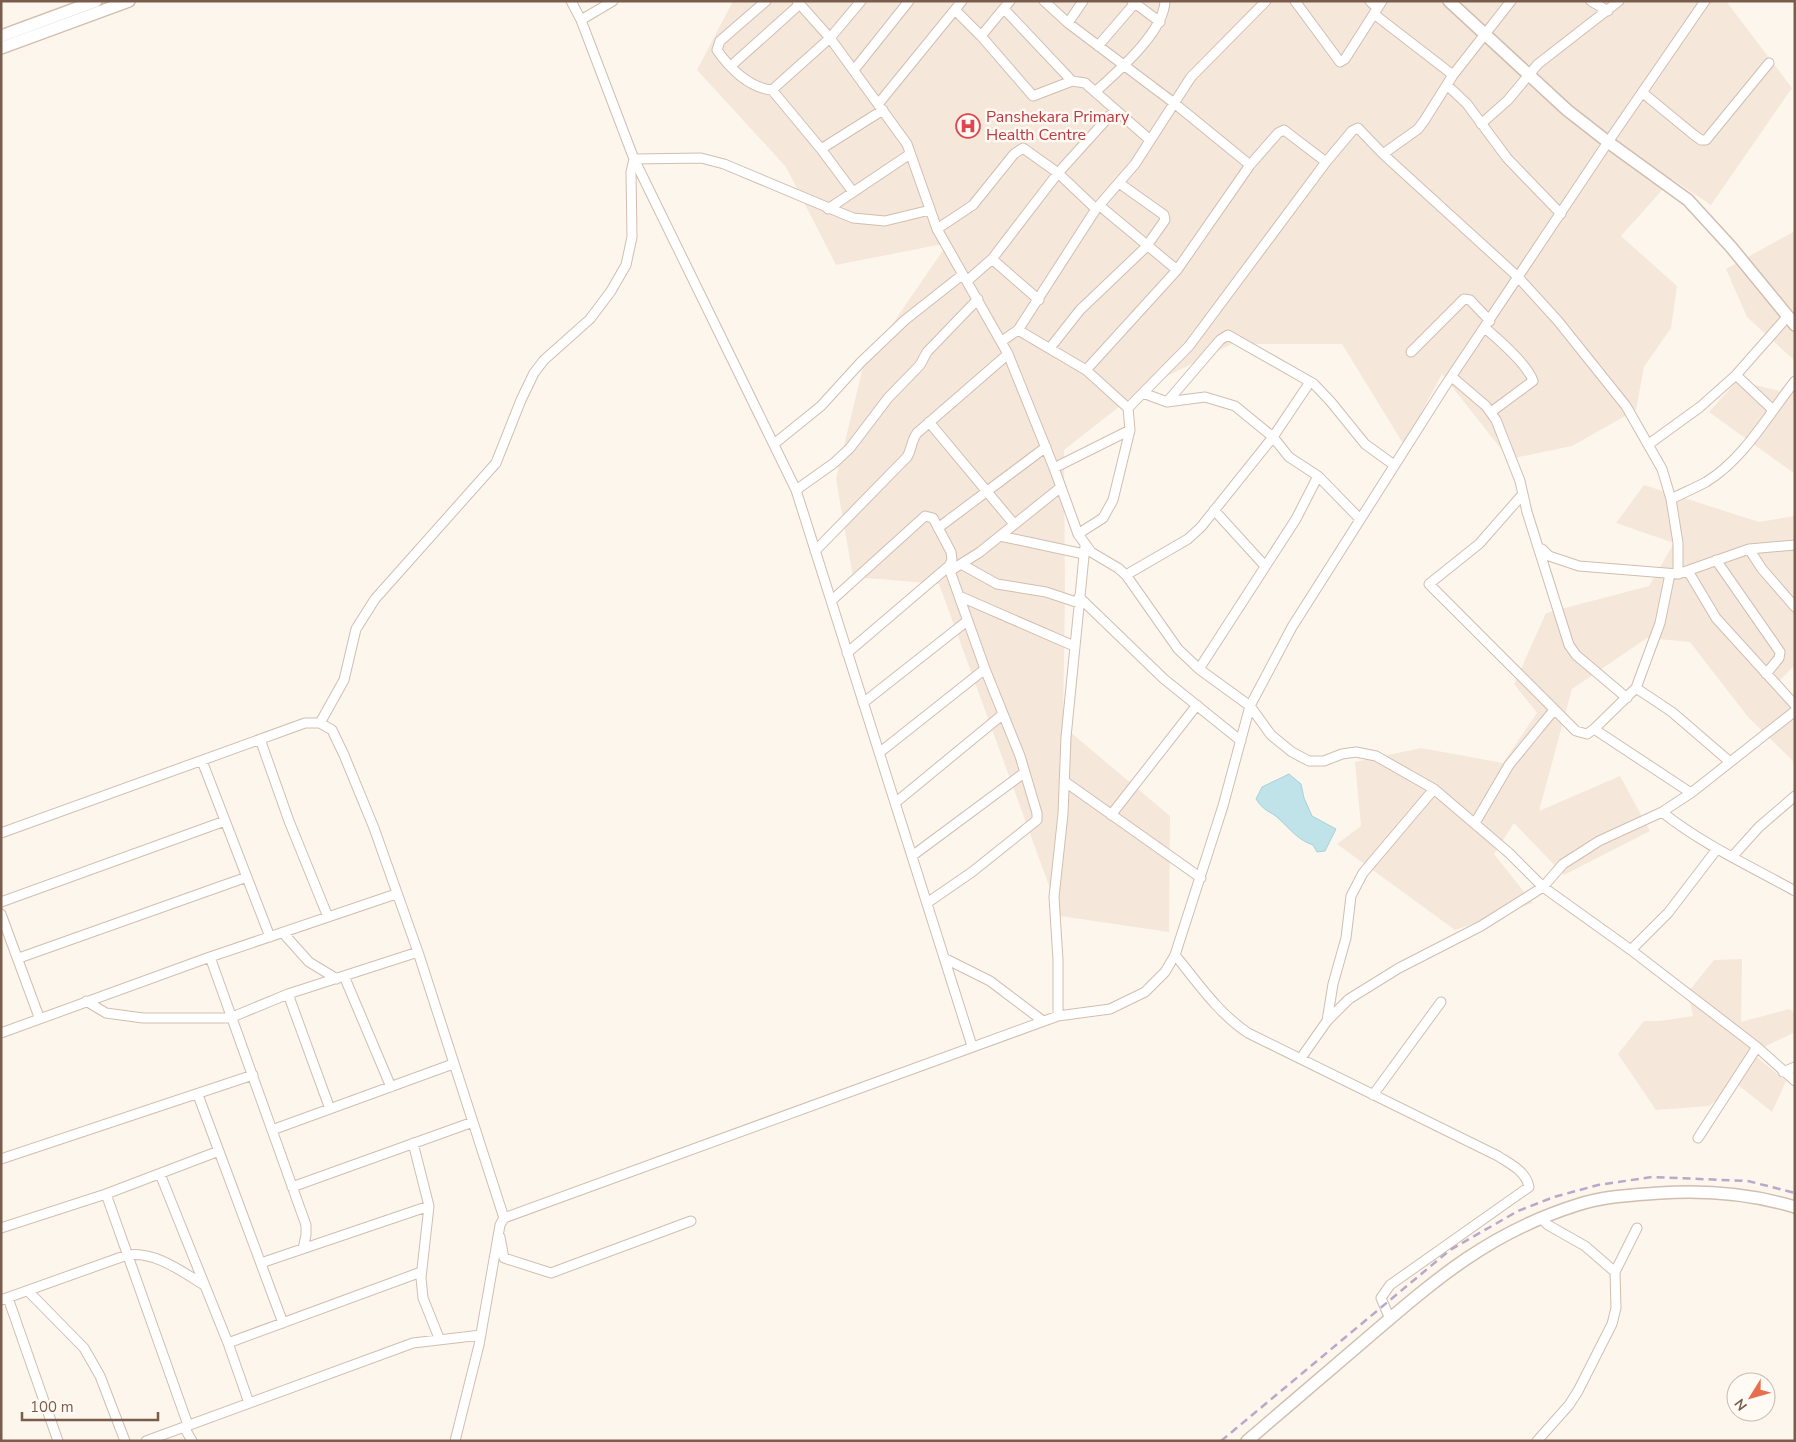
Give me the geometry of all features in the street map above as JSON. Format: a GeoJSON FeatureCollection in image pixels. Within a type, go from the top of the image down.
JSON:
{"type":"FeatureCollection","features":[{"type":"Feature","properties":{"kind":"street"},"geometry":{"type":"LineString","coordinates":[[1,36],[96,1]]}},
{"type":"Feature","properties":{"kind":"street"},"geometry":{"type":"LineString","coordinates":[[1,48],[130,1]]}},
{"type":"Feature","properties":{"kind":"street"},"geometry":{"type":"LineString","coordinates":[[571,1],[581,20],[634,158],[796,490],[972,1046]]}},
{"type":"Feature","properties":{"kind":"street"},"geometry":{"type":"LineString","coordinates":[[581,20],[613,1]]}},
{"type":"Feature","properties":{"kind":"street"},"geometry":{"type":"LineString","coordinates":[[766,1],[717,46],[720,54],[747,81],[758,88],[772,90],[821,149],[853,192]]}},
{"type":"Feature","properties":{"kind":"street"},"geometry":{"type":"LineString","coordinates":[[772,90],[830,38],[861,1]]}},
{"type":"Feature","properties":{"kind":"street"},"geometry":{"type":"LineString","coordinates":[[854,70],[909,1]]}},
{"type":"Feature","properties":{"kind":"street"},"geometry":{"type":"LineString","coordinates":[[821,149],[881,107],[962,1]]}},
{"type":"Feature","properties":{"kind":"street"},"geometry":{"type":"LineString","coordinates":[[981,36],[1005,10],[1010,1]]}},
{"type":"Feature","properties":{"kind":"street"},"geometry":{"type":"LineString","coordinates":[[1044,1],[1123,67],[1174,104],[1250,165]]}},
{"type":"Feature","properties":{"kind":"street"},"geometry":{"type":"LineString","coordinates":[[1068,23],[1083,1]]}},
{"type":"Feature","properties":{"kind":"street"},"geometry":{"type":"LineString","coordinates":[[1095,92],[1123,67],[1160,22],[1165,1]]}},
{"type":"Feature","properties":{"kind":"street"},"geometry":{"type":"LineString","coordinates":[[1002,341],[1018,330],[1098,208],[1119,183],[1202,64],[1266,1]]}},
{"type":"Feature","properties":{"kind":"street"},"geometry":{"type":"LineString","coordinates":[[1295,1],[1340,62],[1345,59],[1378,8]]}},
{"type":"Feature","properties":{"kind":"street"},"geometry":{"type":"LineString","coordinates":[[1370,1],[1453,75]]}},
{"type":"Feature","properties":{"kind":"street"},"geometry":{"type":"LineString","coordinates":[[1449,1],[1487,34],[1530,76],[1608,142],[1697,209],[1791,321],[1700,407],[1649,444]]}},
{"type":"Feature","properties":{"kind":"street"},"geometry":{"type":"LineString","coordinates":[[1382,154],[1418,129],[1453,75],[1511,1]]}},
{"type":"Feature","properties":{"kind":"street"},"geometry":{"type":"LineString","coordinates":[[1591,1],[1608,10]]}},
{"type":"Feature","properties":{"kind":"street"},"geometry":{"type":"LineString","coordinates":[[1482,124],[1508,100],[1530,76],[1538,64],[1619,1]]}},
{"type":"Feature","properties":{"kind":"street"},"geometry":{"type":"LineString","coordinates":[[504,1218],[1043,1021],[1058,1016],[1110,1009],[1144,992],[1165,972],[1175,955],[1202,878],[1250,706],[1292,627],[1452,377],[1608,142],[1643,94],[1705,1]]}},
{"type":"Feature","properties":{"kind":"street"},"geometry":{"type":"LineString","coordinates":[[1098,46],[1134,2],[1160,22]]}},
{"type":"Feature","properties":{"kind":"street"},"geometry":{"type":"LineString","coordinates":[[732,66],[801,3],[830,38],[881,107],[907,144],[937,229],[1008,354],[1062,487],[1084,550],[1066,737],[1063,814],[1054,897],[1058,960],[1058,1016]]}},
{"type":"Feature","properties":{"kind":"street"},"geometry":{"type":"LineString","coordinates":[[955,10],[981,36],[1033,96],[1072,81],[1085,83],[1150,140]]}},
{"type":"Feature","properties":{"kind":"street"},"geometry":{"type":"LineString","coordinates":[[1005,10],[1072,81]]}},
{"type":"Feature","properties":{"kind":"street"},"geometry":{"type":"LineString","coordinates":[[1643,94],[1694,135],[1701,140],[1706,140],[1768,63]]}},
{"type":"Feature","properties":{"kind":"street"},"geometry":{"type":"LineString","coordinates":[[1447,85],[1467,104],[1507,158],[1561,214]]}},
{"type":"Feature","properties":{"kind":"street"},"geometry":{"type":"LineString","coordinates":[[774,444],[821,406],[861,362],[905,320],[992,259],[1058,173],[1115,110]]}},
{"type":"Feature","properties":{"kind":"street"},"geometry":{"type":"LineString","coordinates":[[1128,408],[1189,346],[1326,162],[1355,128],[1361,130],[1382,154],[1518,277],[1558,322],[1626,406],[1662,469],[1671,499],[1678,543],[1674,574],[1660,623],[1636,688],[1588,734],[1582,734],[1554,710],[1429,584],[1479,544],[1523,494]]}},
{"type":"Feature","properties":{"kind":"street"},"geometry":{"type":"LineString","coordinates":[[1086,370],[1177,270],[1250,165],[1281,130],[1288,133],[1326,162]]}},
{"type":"Feature","properties":{"kind":"street"},"geometry":{"type":"LineString","coordinates":[[937,229],[973,205],[1019,149],[1027,150],[1177,270]]}},
{"type":"Feature","properties":{"kind":"street"},"geometry":{"type":"LineString","coordinates":[[828,209],[910,154]]}},
{"type":"Feature","properties":{"kind":"street"},"geometry":{"type":"LineString","coordinates":[[634,158],[701,158],[724,164],[828,209],[853,218],[870,221],[884,221],[930,210]]}},
{"type":"Feature","properties":{"kind":"street"},"geometry":{"type":"LineString","coordinates":[[320,723],[344,680],[356,629],[375,599],[496,463],[534,373],[544,360],[590,319],[626,265],[632,237],[631,172],[634,158]]}},
{"type":"Feature","properties":{"kind":"street"},"geometry":{"type":"LineString","coordinates":[[1050,348],[1080,310],[1146,247],[1162,226],[1165,218],[1119,183]]}},
{"type":"Feature","properties":{"kind":"street"},"geometry":{"type":"LineString","coordinates":[[992,259],[1039,300]]}},
{"type":"Feature","properties":{"kind":"street"},"geometry":{"type":"LineString","coordinates":[[796,490],[834,464],[850,448],[888,398],[920,365],[927,352],[978,299]]}},
{"type":"Feature","properties":{"kind":"street"},"geometry":{"type":"LineString","coordinates":[[1410,352],[1464,299],[1470,300],[1500,341],[1530,374],[1533,381],[1491,412]]}},
{"type":"Feature","properties":{"kind":"street"},"geometry":{"type":"LineString","coordinates":[[1018,330],[1086,370],[1128,408],[1130,430],[1113,500],[1103,518],[1078,534]]}},
{"type":"Feature","properties":{"kind":"street"},"geometry":{"type":"LineString","coordinates":[[1167,402],[1220,340],[1228,335],[1310,382],[1331,402],[1365,444],[1394,465]]}},
{"type":"Feature","properties":{"kind":"street"},"geometry":{"type":"LineString","coordinates":[[815,550],[907,457],[910,452],[912,439],[1008,354]]}},
{"type":"Feature","properties":{"kind":"street"},"geometry":{"type":"LineString","coordinates":[[1736,375],[1773,410]]}},
{"type":"Feature","properties":{"kind":"street"},"geometry":{"type":"LineString","coordinates":[[1452,377],[1491,412],[1520,481],[1569,645],[1576,655],[1627,698]]}},
{"type":"Feature","properties":{"kind":"street"},"geometry":{"type":"LineString","coordinates":[[1671,499],[1707,482],[1725,467],[1744,448],[1795,381]]}},
{"type":"Feature","properties":{"kind":"street"},"geometry":{"type":"LineString","coordinates":[[1126,575],[1188,539],[1273,437],[1310,382]]}},
{"type":"Feature","properties":{"kind":"street"},"geometry":{"type":"LineString","coordinates":[[1142,393],[1167,402],[1206,397],[1222,400],[1245,413],[1273,437],[1289,457],[1318,476],[1360,519]]}},
{"type":"Feature","properties":{"kind":"street"},"geometry":{"type":"LineString","coordinates":[[929,422],[1014,524]]}},
{"type":"Feature","properties":{"kind":"street"},"geometry":{"type":"LineString","coordinates":[[1054,468],[1130,430]]}},
{"type":"Feature","properties":{"kind":"street"},"geometry":{"type":"LineString","coordinates":[[938,528],[1046,446]]}},
{"type":"Feature","properties":{"kind":"street"},"geometry":{"type":"LineString","coordinates":[[1199,669],[1300,511],[1318,476]]}},
{"type":"Feature","properties":{"kind":"street"},"geometry":{"type":"LineString","coordinates":[[847,653],[949,568],[962,564],[1062,487]]}},
{"type":"Feature","properties":{"kind":"street"},"geometry":{"type":"LineString","coordinates":[[1214,510],[1265,566]]}},
{"type":"Feature","properties":{"kind":"street"},"geometry":{"type":"LineString","coordinates":[[831,600],[925,516],[933,518],[953,556],[949,568],[1002,715],[1020,756],[1037,813],[1036,822],[972,872],[927,903]]}},
{"type":"Feature","properties":{"kind":"street"},"geometry":{"type":"LineString","coordinates":[[1000,536],[1084,550],[1126,575],[1178,648],[1199,669],[1250,706],[1271,735],[1292,752],[1309,761],[1324,761],[1342,754],[1356,752],[1376,756],[1434,789],[1509,853],[1543,887],[1632,950],[1757,1047],[1795,1082]]}},
{"type":"Feature","properties":{"kind":"street"},"geometry":{"type":"LineString","coordinates":[[1538,544],[1549,556],[1579,566],[1674,574],[1688,571],[1749,549],[1794,549]]}},
{"type":"Feature","properties":{"kind":"street"},"geometry":{"type":"LineString","coordinates":[[1749,549],[1762,569],[1795,607]]}},
{"type":"Feature","properties":{"kind":"street"},"geometry":{"type":"LineString","coordinates":[[1716,560],[1780,652],[1779,658],[1766,674]]}},
{"type":"Feature","properties":{"kind":"street"},"geometry":{"type":"LineString","coordinates":[[962,564],[998,584],[1079,600],[1164,679],[1241,741]]}},
{"type":"Feature","properties":{"kind":"street"},"geometry":{"type":"LineString","coordinates":[[1688,571],[1716,618],[1795,706]]}},
{"type":"Feature","properties":{"kind":"street"},"geometry":{"type":"LineString","coordinates":[[959,596],[1074,646]]}},
{"type":"Feature","properties":{"kind":"street"},"geometry":{"type":"LineString","coordinates":[[863,703],[967,621]]}},
{"type":"Feature","properties":{"kind":"street"},"geometry":{"type":"LineString","coordinates":[[879,753],[985,669]]}},
{"type":"Feature","properties":{"kind":"street"},"geometry":{"type":"LineString","coordinates":[[1636,688],[1678,717],[1730,762]]}},
{"type":"Feature","properties":{"kind":"street"},"geometry":{"type":"LineString","coordinates":[[1111,815],[1197,705]]}},
{"type":"Feature","properties":{"kind":"street"},"geometry":{"type":"LineString","coordinates":[[1475,823],[1509,765],[1554,710]]}},
{"type":"Feature","properties":{"kind":"street"},"geometry":{"type":"LineString","coordinates":[[1301,1058],[1327,1021],[1349,999],[1443,943],[1481,926],[1543,887],[1574,856],[1599,841],[1662,812],[1690,793],[1795,711]]}},
{"type":"Feature","properties":{"kind":"street"},"geometry":{"type":"LineString","coordinates":[[895,804],[1002,715]]}},
{"type":"Feature","properties":{"kind":"street"},"geometry":{"type":"LineString","coordinates":[[1,832],[305,724],[320,723],[332,730],[374,828],[418,952],[504,1218],[499,1230],[481,1335],[455,1441]]}},
{"type":"Feature","properties":{"kind":"street"},"geometry":{"type":"LineString","coordinates":[[1594,729],[1690,793]]}},
{"type":"Feature","properties":{"kind":"street"},"geometry":{"type":"LineString","coordinates":[[260,740],[289,821],[328,918]]}},
{"type":"Feature","properties":{"kind":"street"},"geometry":{"type":"LineString","coordinates":[[202,760],[270,937]]}},
{"type":"Feature","properties":{"kind":"street"},"geometry":{"type":"LineString","coordinates":[[912,856],[1024,773]]}},
{"type":"Feature","properties":{"kind":"street"},"geometry":{"type":"LineString","coordinates":[[1064,781],[1202,878]]}},
{"type":"Feature","properties":{"kind":"street"},"geometry":{"type":"LineString","coordinates":[[1327,1021],[1332,984],[1346,938],[1354,887],[1363,873],[1434,789]]}},
{"type":"Feature","properties":{"kind":"street"},"geometry":{"type":"LineString","coordinates":[[1732,857],[1759,827],[1795,796]]}},
{"type":"Feature","properties":{"kind":"street"},"geometry":{"type":"LineString","coordinates":[[1662,812],[1679,826],[1795,891]]}},
{"type":"Feature","properties":{"kind":"street"},"geometry":{"type":"LineString","coordinates":[[1,902],[226,821]]}},
{"type":"Feature","properties":{"kind":"street"},"geometry":{"type":"LineString","coordinates":[[1632,950],[1668,914],[1718,849]]}},
{"type":"Feature","properties":{"kind":"street"},"geometry":{"type":"LineString","coordinates":[[19,958],[247,876]]}},
{"type":"Feature","properties":{"kind":"street"},"geometry":{"type":"LineString","coordinates":[[1,1033],[210,957],[396,894]]}},
{"type":"Feature","properties":{"kind":"street"},"geometry":{"type":"LineString","coordinates":[[1,914],[19,958],[39,1018]]}},
{"type":"Feature","properties":{"kind":"street"},"geometry":{"type":"LineString","coordinates":[[282,933],[309,962],[341,977],[391,1087]]}},
{"type":"Feature","properties":{"kind":"street"},"geometry":{"type":"LineString","coordinates":[[86,1001],[106,1013],[143,1018],[230,1018],[288,994],[418,952]]}},
{"type":"Feature","properties":{"kind":"street"},"geometry":{"type":"LineString","coordinates":[[1175,955],[1230,1022],[1248,1033],[1498,1156],[1518,1168],[1528,1180],[1529,1187],[1390,1285],[1381,1298],[1390,1318]]}},
{"type":"Feature","properties":{"kind":"street"},"geometry":{"type":"LineString","coordinates":[[210,957],[230,1018],[253,1075],[306,1225],[303,1249]]}},
{"type":"Feature","properties":{"kind":"street"},"geometry":{"type":"LineString","coordinates":[[944,958],[990,981],[1043,1021]]}},
{"type":"Feature","properties":{"kind":"street"},"geometry":{"type":"LineString","coordinates":[[288,994],[330,1109]]}},
{"type":"Feature","properties":{"kind":"street"},"geometry":{"type":"LineString","coordinates":[[1373,1095],[1441,1002]]}},
{"type":"Feature","properties":{"kind":"street"},"geometry":{"type":"LineString","coordinates":[[1698,1138],[1757,1047]]}},
{"type":"Feature","properties":{"kind":"street"},"geometry":{"type":"LineString","coordinates":[[272,1130],[453,1064]]}},
{"type":"Feature","properties":{"kind":"street"},"geometry":{"type":"LineString","coordinates":[[1783,1072],[1795,1067]]}},
{"type":"Feature","properties":{"kind":"street"},"geometry":{"type":"LineString","coordinates":[[1,1159],[198,1095],[253,1075]]}},
{"type":"Feature","properties":{"kind":"street"},"geometry":{"type":"LineString","coordinates":[[198,1095],[283,1323]]}},
{"type":"Feature","properties":{"kind":"street"},"geometry":{"type":"LineString","coordinates":[[292,1187],[473,1122]]}},
{"type":"Feature","properties":{"kind":"street"},"geometry":{"type":"LineString","coordinates":[[413,1143],[429,1206],[421,1272],[423,1298],[439,1338]]}},
{"type":"Feature","properties":{"kind":"street"},"geometry":{"type":"LineString","coordinates":[[1,1228],[106,1194],[219,1151]]}},
{"type":"Feature","properties":{"kind":"street"},"geometry":{"type":"LineString","coordinates":[[160,1174],[228,1343],[249,1403]]}},
{"type":"Feature","properties":{"kind":"street"},"geometry":{"type":"LineString","coordinates":[[1248,1441],[1438,1278],[1487,1244],[1541,1218],[1579,1204],[1616,1197],[1684,1191],[1742,1195],[1795,1207]]}},
{"type":"Feature","properties":{"kind":"street"},"geometry":{"type":"LineString","coordinates":[[106,1194],[192,1441]]}},
{"type":"Feature","properties":{"kind":"street"},"geometry":{"type":"LineString","coordinates":[[261,1263],[429,1206]]}},
{"type":"Feature","properties":{"kind":"street"},"geometry":{"type":"LineString","coordinates":[[1541,1218],[1548,1225],[1585,1246],[1615,1272]]}},
{"type":"Feature","properties":{"kind":"street"},"geometry":{"type":"LineString","coordinates":[[499,1230],[504,1258],[551,1273],[691,1221]]}},
{"type":"Feature","properties":{"kind":"street"},"geometry":{"type":"LineString","coordinates":[[1537,1441],[1578,1392],[1612,1324],[1616,1308],[1615,1272],[1637,1228]]}},
{"type":"Feature","properties":{"kind":"street"},"geometry":{"type":"LineString","coordinates":[[58,1441],[5,1299],[127,1255],[136,1254],[153,1257],[204,1285]]}},
{"type":"Feature","properties":{"kind":"street"},"geometry":{"type":"LineString","coordinates":[[228,1343],[421,1272]]}},
{"type":"Feature","properties":{"kind":"street"},"geometry":{"type":"LineString","coordinates":[[28,1290],[74,1335],[84,1348],[100,1376],[125,1441]]}},
{"type":"Feature","properties":{"kind":"street"},"geometry":{"type":"LineString","coordinates":[[146,1441],[413,1343],[439,1338],[481,1335]]}},
{"type":"Feature","properties":{"kind":"shaded area"},"geometry":{"type":"Polygon","coordinates":[[[733,1],[1726,1],[1792,88],[1711,205],[1672,179],[1621,236],[1677,286],[1671,328],[1644,367],[1636,410],[1572,446],[1509,459],[1442,374],[1404,445],[1342,344],[1232,344],[1143,388],[1064,450],[1065,595],[1063,726],[1170,816],[1169,932],[1060,916],[939,584],[853,577],[836,479],[863,367],[948,243],[836,265],[786,167],[697,70],[733,1]]]}},
{"type":"Feature","properties":{"kind":"shaded area"},"geometry":{"type":"Polygon","coordinates":[[[1795,231],[1795,361],[1747,317],[1726,269],[1795,231]]]}},
{"type":"Feature","properties":{"kind":"shaded area"},"geometry":{"type":"Polygon","coordinates":[[[1795,378],[1795,474],[1709,412],[1737,381],[1780,391],[1795,378]]]}},
{"type":"Feature","properties":{"kind":"shaded area"},"geometry":{"type":"Polygon","coordinates":[[[1644,485],[1759,522],[1795,516],[1795,665],[1774,686],[1795,709],[1795,763],[1748,717],[1690,642],[1647,638],[1572,689],[1539,811],[1620,776],[1650,831],[1564,875],[1514,823],[1494,854],[1533,903],[1455,930],[1337,844],[1361,826],[1355,762],[1421,748],[1503,763],[1537,713],[1514,684],[1546,613],[1649,586],[1674,543],[1616,523],[1644,485]]]}},
{"type":"Feature","properties":{"kind":"shaded area"},"geometry":{"type":"Polygon","coordinates":[[[1742,959],[1741,1022],[1789,1009],[1795,1013],[1795,1032],[1752,1053],[1786,1081],[1772,1112],[1737,1084],[1709,1106],[1656,1110],[1618,1054],[1644,1021],[1660,1021],[1693,1016],[1688,992],[1714,960],[1742,959]]]}},
{"type":"Feature","properties":{"kind":"water"},"geometry":{"type":"Polygon","coordinates":[[[1289,774],[1301,784],[1304,798],[1312,816],[1336,829],[1325,851],[1317,852],[1313,845],[1299,837],[1276,816],[1262,807],[1256,799],[1262,787],[1289,774]]]}},
{"type":"Feature","properties":{"kind":"railway"},"geometry":{"type":"LineString","coordinates":[[1221,1441],[1450,1250],[1518,1211],[1554,1197],[1598,1185],[1652,1177],[1748,1181],[1795,1193]]}},
{"type":"Feature","properties":{"kind":"place","name":"Panshekara Primary Health Centre"},"geometry":{"type":"Point","coordinates":[968,126]}}]}
